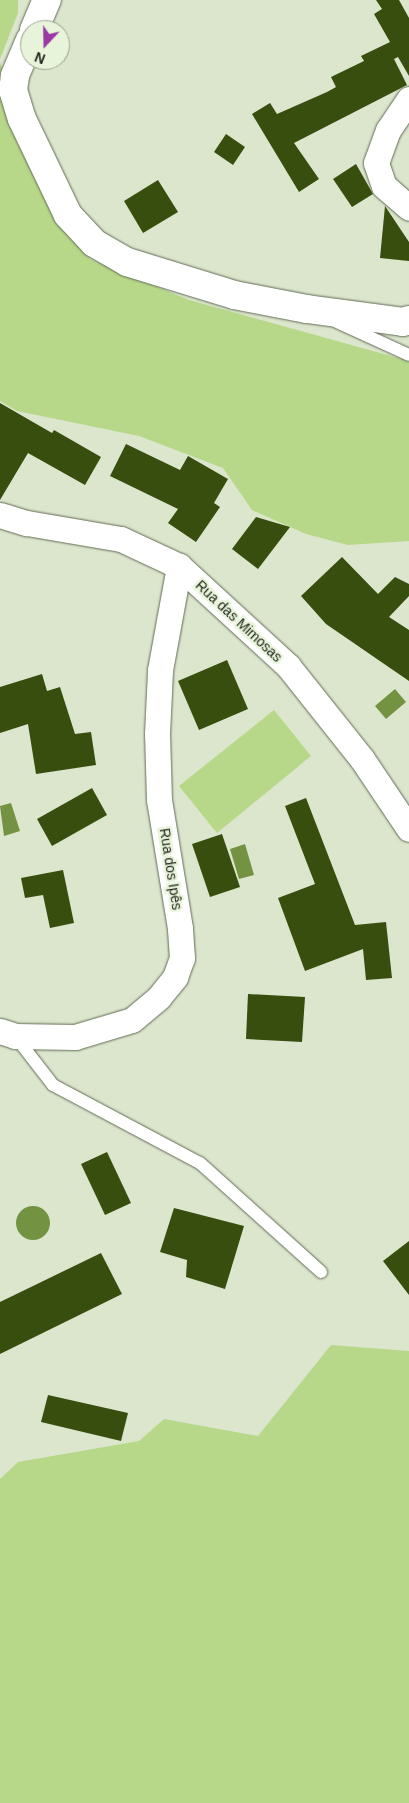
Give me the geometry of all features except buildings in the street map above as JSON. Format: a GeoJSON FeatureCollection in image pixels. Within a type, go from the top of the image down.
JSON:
{"type":"FeatureCollection","features":[{"type":"Feature","properties":{"kind":"street"},"geometry":{"type":"LineString","coordinates":[[38,20],[47,0]]}},
{"type":"Feature","properties":{"kind":"street"},"geometry":{"type":"LineString","coordinates":[[20,67],[14,83],[22,118],[68,215],[94,243],[127,262],[234,296],[307,309],[403,322],[409,320]]}},
{"type":"Feature","properties":{"kind":"street"},"geometry":{"type":"LineString","coordinates":[[409,99],[388,130],[376,163],[384,186],[409,208]]}},
{"type":"Feature","properties":{"kind":"street","name":"Rua das Mimosas"},"geometry":{"type":"LineString","coordinates":[[0,515],[27,523],[121,538],[179,566],[288,666],[362,760],[409,829]]}},
{"type":"Feature","properties":{"kind":"street","name":"Rua dos Ipês"},"geometry":{"type":"LineString","coordinates":[[7,1033],[75,1037],[132,1020],[175,977],[182,958],[172,870],[159,800],[157,734],[160,670],[179,566]]}},
{"type":"Feature","properties":{"kind":"lane"},"geometry":{"type":"LineString","coordinates":[[307,309],[409,355]]}},
{"type":"Feature","properties":{"kind":"lane"},"geometry":{"type":"LineString","coordinates":[[7,1033],[53,1085],[200,1163],[321,1272]]}},
{"type":"Feature","properties":{"kind":"shaded area"},"geometry":{"type":"Polygon","coordinates":[[[0,0],[18,0],[18,13],[0,59],[0,0]]]}},
{"type":"Feature","properties":{"kind":"shaded area"},"geometry":{"type":"Polygon","coordinates":[[[0,62],[42,188],[90,259],[189,300],[409,361],[409,541],[348,545],[306,534],[252,510],[223,468],[139,436],[17,411],[0,401],[0,62]]]}},
{"type":"Feature","properties":{"kind":"shaded area"},"geometry":{"type":"Polygon","coordinates":[[[395,689],[406,702],[386,719],[375,706],[395,689]]]}},
{"type":"Feature","properties":{"kind":"shaded area"},"geometry":{"type":"Polygon","coordinates":[[[274,710],[311,756],[217,833],[179,786],[274,710]]]}},
{"type":"Feature","properties":{"kind":"shaded area"},"geometry":{"type":"Polygon","coordinates":[[[11,803],[20,831],[4,836],[0,806],[11,803]]]}},
{"type":"Feature","properties":{"kind":"shaded area"},"geometry":{"type":"Polygon","coordinates":[[[245,844],[254,875],[239,879],[230,849],[245,844]]]}},
{"type":"Feature","properties":{"kind":"shaded area"},"geometry":{"type":"Polygon","coordinates":[[[33,1206],[40,1207],[45,1211],[49,1216],[49,1230],[45,1235],[40,1239],[33,1240],[26,1239],[21,1235],[17,1230],[16,1223],[17,1216],[21,1211],[26,1207],[33,1206]]]}},
{"type":"Feature","properties":{"kind":"shaded area"},"geometry":{"type":"Polygon","coordinates":[[[331,1345],[409,1351],[409,1803],[0,1803],[0,1479],[18,1462],[139,1441],[164,1419],[258,1436],[331,1345]]]}}]}
